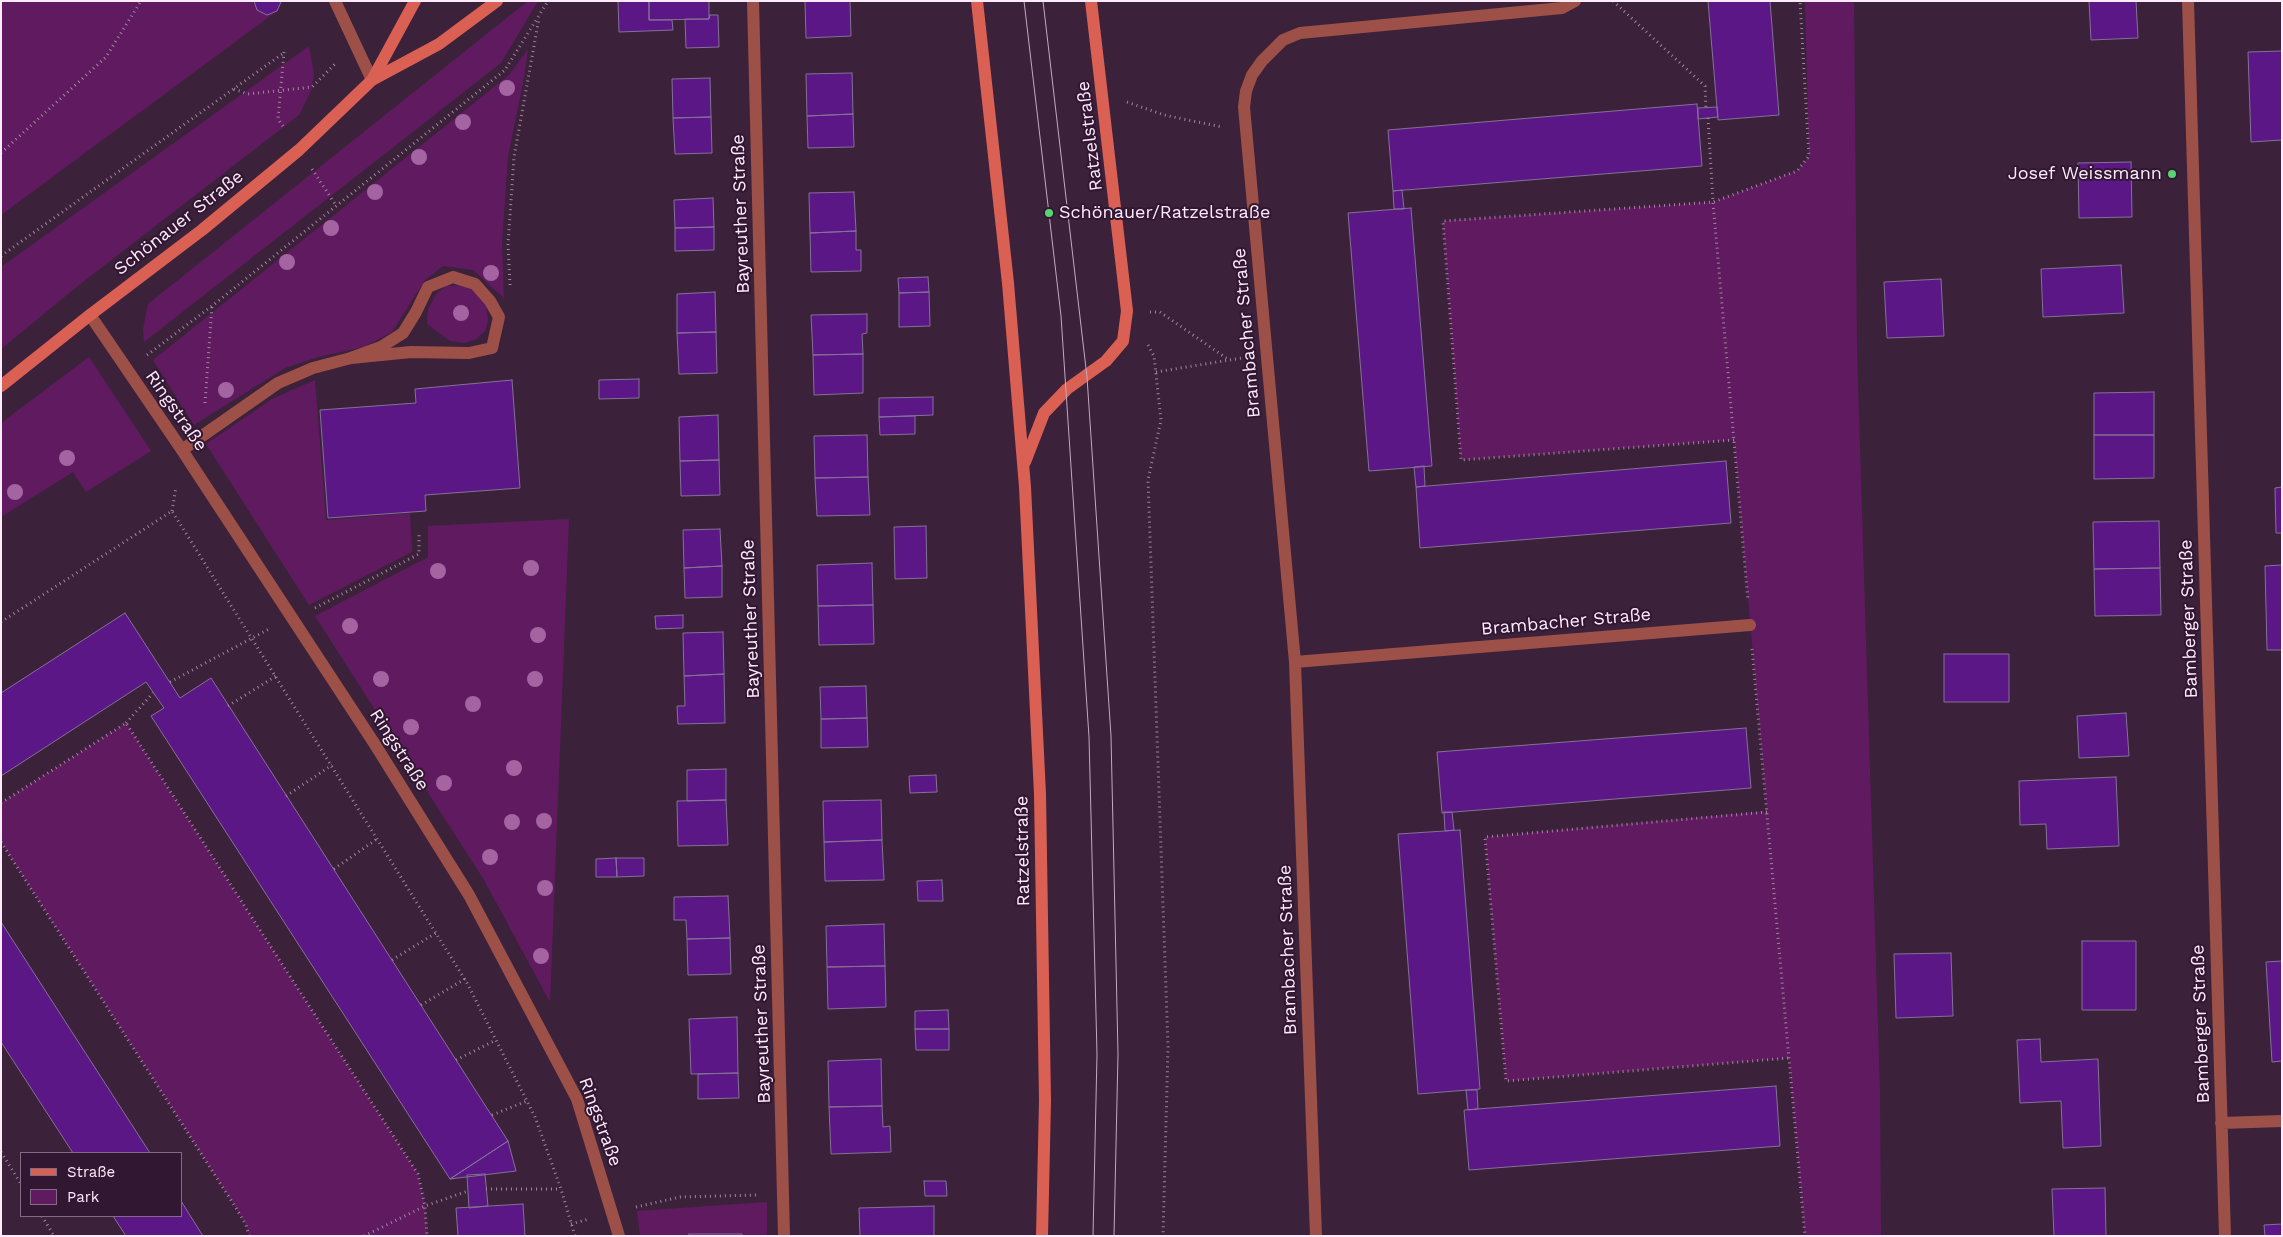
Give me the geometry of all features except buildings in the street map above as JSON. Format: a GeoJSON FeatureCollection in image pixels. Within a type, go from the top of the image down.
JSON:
{"type":"FeatureCollection","features":[{"type":"Feature","properties":{"kind":"main road","name":"Schönauer Straße"},"geometry":{"type":"LineString","coordinates":[[372,80],[415,1]]}},
{"type":"Feature","properties":{"kind":"main road","name":"Schönauer Straße"},"geometry":{"type":"LineString","coordinates":[[1,386],[90,315],[202,230],[291,156],[372,80],[439,44],[497,1]]}},
{"type":"Feature","properties":{"kind":"main road","name":"Ratzelstraße"},"geometry":{"type":"LineString","coordinates":[[976,1],[1008,283],[1023,466],[1040,794],[1044,1101],[1042,1236]]}},
{"type":"Feature","properties":{"kind":"main road","name":"Ratzelstraße"},"geometry":{"type":"LineString","coordinates":[[1023,466],[1044,413],[1068,389],[1106,361],[1123,341],[1127,312],[1091,1]]}},
{"type":"Feature","properties":{"kind":"street"},"geometry":{"type":"LineString","coordinates":[[335,1],[372,80]]}},
{"type":"Feature","properties":{"kind":"street","name":"Bayreuther Straße"},"geometry":{"type":"LineString","coordinates":[[753,1],[784,1236]]}},
{"type":"Feature","properties":{"kind":"street","name":"Brambacher Straße"},"geometry":{"type":"LineString","coordinates":[[1316,1236],[1295,662],[1244,107],[1246,91],[1252,76],[1262,61],[1283,40],[1300,33],[1562,8],[1576,1]]}},
{"type":"Feature","properties":{"kind":"street","name":"Bamberger Straße"},"geometry":{"type":"LineString","coordinates":[[2188,1],[2225,1236]]}},
{"type":"Feature","properties":{"kind":"street"},"geometry":{"type":"LineString","coordinates":[[182,450],[278,383],[313,368],[351,358],[381,347],[403,333],[416,312],[428,286],[452,277],[475,284],[490,301],[499,317],[492,348],[469,353],[411,352],[351,358]]}},
{"type":"Feature","properties":{"kind":"street","name":"Ringstraße"},"geometry":{"type":"LineString","coordinates":[[90,315],[182,450],[374,743],[469,894],[578,1099],[619,1236]]}},
{"type":"Feature","properties":{"kind":"street","name":"Brambacher Straße"},"geometry":{"type":"LineString","coordinates":[[1295,662],[1750,625]]}},
{"type":"Feature","properties":{"kind":"street"},"geometry":{"type":"LineString","coordinates":[[2221,1123],[2282,1121]]}},
{"type":"Feature","properties":{"kind":"path"},"geometry":{"type":"LineString","coordinates":[[1,153],[106,57],[141,1]]}},
{"type":"Feature","properties":{"kind":"path"},"geometry":{"type":"LineString","coordinates":[[126,370],[212,306],[505,70],[548,1]]}},
{"type":"Feature","properties":{"kind":"path"},"geometry":{"type":"LineString","coordinates":[[1613,1],[1705,86],[1706,108]]}},
{"type":"Feature","properties":{"kind":"path"},"geometry":{"type":"LineString","coordinates":[[1734,440],[1461,460],[1443,221],[1713,202],[1797,171],[1809,156],[1800,1]]}},
{"type":"Feature","properties":{"kind":"path"},"geometry":{"type":"LineString","coordinates":[[511,290],[508,244],[514,157],[540,15]]}},
{"type":"Feature","properties":{"kind":"path"},"geometry":{"type":"LineString","coordinates":[[234,89],[248,94],[312,87],[354,45]]}},
{"type":"Feature","properties":{"kind":"path"},"geometry":{"type":"LineString","coordinates":[[1,256],[284,52]]}},
{"type":"Feature","properties":{"kind":"path"},"geometry":{"type":"LineString","coordinates":[[1103,93],[1164,115],[1247,132]]}},
{"type":"Feature","properties":{"kind":"path"},"geometry":{"type":"LineString","coordinates":[[1708,118],[1713,202],[1804,1236]]}},
{"type":"Feature","properties":{"kind":"path"},"geometry":{"type":"LineString","coordinates":[[1127,312],[1160,312],[1229,360]]}},
{"type":"Feature","properties":{"kind":"path"},"geometry":{"type":"LineString","coordinates":[[1127,312],[1154,356],[1161,420],[1148,480],[1168,1047],[1163,1236]]}},
{"type":"Feature","properties":{"kind":"path"},"geometry":{"type":"LineString","coordinates":[[1156,372],[1267,355]]}},
{"type":"Feature","properties":{"kind":"path"},"geometry":{"type":"LineString","coordinates":[[1,622],[172,511],[465,979],[527,1101],[561,1189],[575,1236]]}},
{"type":"Feature","properties":{"kind":"path"},"geometry":{"type":"LineString","coordinates":[[319,606],[419,554],[419,532]]}},
{"type":"Feature","properties":{"kind":"path"},"geometry":{"type":"LineString","coordinates":[[170,682],[241,644]]}},
{"type":"Feature","properties":{"kind":"path"},"geometry":{"type":"LineString","coordinates":[[228,706],[276,676]]}},
{"type":"Feature","properties":{"kind":"path"},"geometry":{"type":"LineString","coordinates":[[1,803],[126,723],[153,693]]}},
{"type":"Feature","properties":{"kind":"path"},"geometry":{"type":"LineString","coordinates":[[126,723],[418,1174],[425,1206],[427,1236]]}},
{"type":"Feature","properties":{"kind":"path"},"geometry":{"type":"LineString","coordinates":[[286,796],[332,765]]}},
{"type":"Feature","properties":{"kind":"path"},"geometry":{"type":"LineString","coordinates":[[1767,812],[1485,837],[1506,1081],[1789,1058]]}},
{"type":"Feature","properties":{"kind":"path"},"geometry":{"type":"LineString","coordinates":[[334,869],[377,839]]}},
{"type":"Feature","properties":{"kind":"path"},"geometry":{"type":"LineString","coordinates":[[1,842],[236,1208],[246,1225],[249,1236]]}},
{"type":"Feature","properties":{"kind":"path"},"geometry":{"type":"LineString","coordinates":[[392,960],[436,933]]}},
{"type":"Feature","properties":{"kind":"path"},"geometry":{"type":"LineString","coordinates":[[421,1005],[465,979]]}},
{"type":"Feature","properties":{"kind":"path"},"geometry":{"type":"LineString","coordinates":[[456,1060],[496,1040]]}},
{"type":"Feature","properties":{"kind":"path"},"geometry":{"type":"LineString","coordinates":[[492,1115],[527,1101]]}},
{"type":"Feature","properties":{"kind":"path"},"geometry":{"type":"LineString","coordinates":[[1,1152],[20,1182]]}},
{"type":"Feature","properties":{"kind":"path"},"geometry":{"type":"LineString","coordinates":[[486,1189],[561,1189]]}},
{"type":"Feature","properties":{"kind":"path"},"geometry":{"type":"LineString","coordinates":[[364,1236],[425,1206],[468,1191]]}},
{"type":"Feature","properties":{"kind":"path"},"geometry":{"type":"LineString","coordinates":[[639,1206],[680,1196],[784,1194]]}},
{"type":"Feature","properties":{"kind":"path"},"geometry":{"type":"LineString","coordinates":[[43,1217],[54,1236]]}},
{"type":"Feature","properties":{"kind":"green space"},"geometry":{"type":"Polygon","coordinates":[[[1,1],[281,1],[277,11],[1,215],[1,1]]]}},
{"type":"Feature","properties":{"kind":"green space"},"geometry":{"type":"Polygon","coordinates":[[[528,1],[538,1],[501,63],[144,342],[143,329],[148,304],[528,1]]]}},
{"type":"Feature","properties":{"kind":"green space"},"geometry":{"type":"Polygon","coordinates":[[[1805,1],[1854,1],[1857,351],[1880,1092],[1881,1236],[1805,1236],[1789,1058],[1506,1081],[1485,837],[1767,811],[1734,440],[1461,460],[1443,221],[1713,202],[1797,171],[1809,156],[1805,1]]]}},
{"type":"Feature","properties":{"kind":"green space"},"geometry":{"type":"Polygon","coordinates":[[[309,46],[314,74],[311,91],[299,115],[79,285],[1,349],[1,267],[309,46]]]}},
{"type":"Feature","properties":{"kind":"green space"},"geometry":{"type":"Polygon","coordinates":[[[528,49],[508,156],[502,243],[504,298],[473,270],[443,266],[425,280],[392,332],[364,347],[318,357],[285,368],[194,425],[153,360],[509,75],[528,49]]]}},
{"type":"Feature","properties":{"kind":"green space"},"geometry":{"type":"Polygon","coordinates":[[[463,285],[478,294],[486,305],[488,321],[485,331],[476,339],[464,343],[450,341],[427,324],[428,309],[437,293],[446,286],[463,285]]]}},
{"type":"Feature","properties":{"kind":"green space"},"geometry":{"type":"Polygon","coordinates":[[[89,357],[151,451],[86,492],[73,472],[1,517],[1,423],[89,357]]]}},
{"type":"Feature","properties":{"kind":"green space"},"geometry":{"type":"Polygon","coordinates":[[[315,380],[326,520],[410,513],[412,552],[309,605],[206,444],[272,399],[315,380]]]}},
{"type":"Feature","properties":{"kind":"green space"},"geometry":{"type":"Polygon","coordinates":[[[569,519],[550,1002],[484,880],[315,616],[428,557],[428,526],[569,519]]]}},
{"type":"Feature","properties":{"kind":"green space"},"geometry":{"type":"Polygon","coordinates":[[[126,723],[418,1174],[425,1206],[427,1236],[249,1236],[246,1225],[236,1208],[1,842],[1,803],[126,723]]]}},
{"type":"Feature","properties":{"kind":"green space"},"geometry":{"type":"Polygon","coordinates":[[[767,1202],[767,1236],[640,1236],[637,1211],[767,1202]]]}},
{"type":"Feature","properties":{"kind":"tram line"},"geometry":{"type":"LineString","coordinates":[[1024,1],[1061,316],[1089,737],[1097,1054],[1093,1236]]}},
{"type":"Feature","properties":{"kind":"tram line"},"geometry":{"type":"LineString","coordinates":[[1043,1],[1087,377],[1111,736],[1118,1054],[1114,1236]]}},
{"type":"Feature","properties":{"kind":"place","name":"Josef Weissmann"},"geometry":{"type":"Point","coordinates":[2172,174]}},
{"type":"Feature","properties":{"kind":"place","name":"Schönauer/Ratzelstraße"},"geometry":{"type":"Point","coordinates":[1049,213]}}]}
